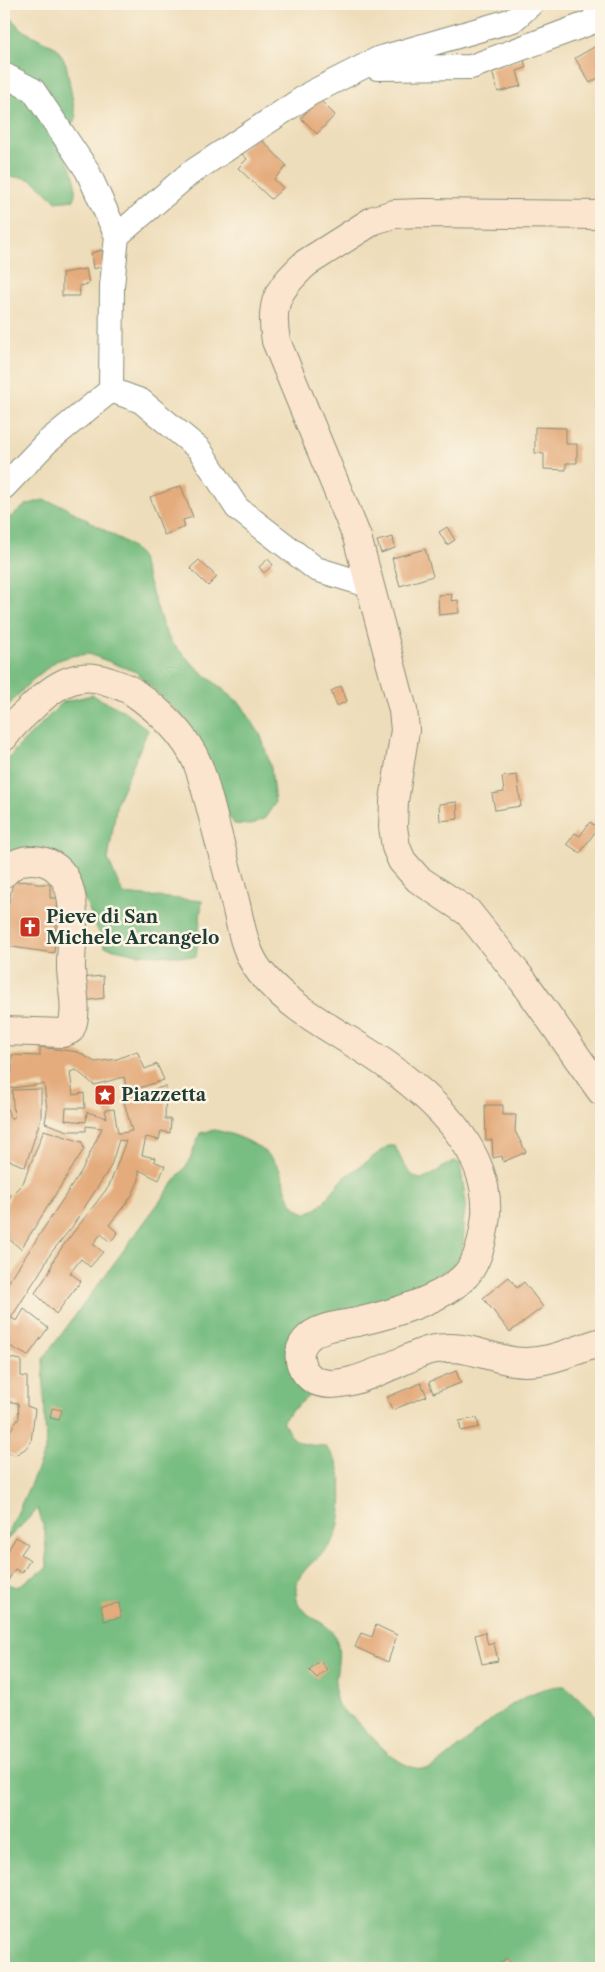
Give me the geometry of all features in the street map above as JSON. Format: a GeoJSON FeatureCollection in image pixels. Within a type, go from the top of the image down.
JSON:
{"type":"FeatureCollection","features":[{"type":"Feature","properties":{"kind":"street"},"geometry":{"type":"LineString","coordinates":[[117,236],[189,174],[311,93],[378,59],[513,20],[531,4]]}},
{"type":"Feature","properties":{"kind":"street"},"geometry":{"type":"LineString","coordinates":[[360,68],[471,67],[592,22],[601,7]]}},
{"type":"Feature","properties":{"kind":"street"},"geometry":{"type":"LineString","coordinates":[[4,75],[32,90],[87,170],[117,236],[112,286],[111,390]]}},
{"type":"Feature","properties":{"kind":"street"},"geometry":{"type":"LineString","coordinates":[[601,215],[423,213],[394,214],[374,220],[341,239],[306,263],[285,284],[276,301],[272,320],[276,341],[349,514],[371,586],[403,710],[403,748],[394,800],[393,827],[396,847],[402,861],[418,879],[468,912],[524,982],[601,1091]]}},
{"type":"Feature","properties":{"kind":"street"},"geometry":{"type":"LineString","coordinates":[[111,390],[141,401],[199,449],[237,508],[316,569],[371,586]]}},
{"type":"Feature","properties":{"kind":"street"},"geometry":{"type":"LineString","coordinates":[[4,487],[46,443],[111,390]]}},
{"type":"Feature","properties":{"kind":"street"},"geometry":{"type":"LineString","coordinates":[[4,737],[37,702],[58,684],[78,677],[97,677],[130,690],[158,712],[183,739],[198,763],[247,951],[260,972],[304,1013],[391,1068],[432,1102],[464,1138],[473,1154],[479,1167],[486,1212],[483,1237],[473,1264],[465,1276],[434,1297],[390,1313],[325,1329],[311,1335],[302,1345],[299,1358],[310,1378],[324,1383],[347,1382],[371,1376],[426,1351],[450,1346],[515,1362],[547,1360],[601,1342]]}},
{"type":"Feature","properties":{"kind":"street"},"geometry":{"type":"LineString","coordinates":[[4,873],[11,866],[22,860],[36,860],[48,863],[62,874],[70,889],[74,903],[71,968],[74,1018],[70,1030],[63,1033],[4,1031]]}},
{"type":"Feature","properties":{"kind":"green space"},"geometry":{"type":"Polygon","coordinates":[[[4,7],[9,16],[22,30],[57,48],[66,64],[76,118],[68,129],[62,144],[75,180],[74,200],[56,202],[34,181],[22,177],[4,178],[4,7]]]}},
{"type":"Feature","properties":{"kind":"green space"},"geometry":{"type":"Polygon","coordinates":[[[43,500],[61,505],[127,543],[140,555],[163,626],[171,642],[199,670],[241,704],[261,736],[271,768],[275,803],[265,818],[251,825],[234,824],[224,808],[187,721],[136,672],[89,654],[71,656],[56,661],[30,682],[4,710],[4,522],[26,505],[43,500]]]}},
{"type":"Feature","properties":{"kind":"green space"},"geometry":{"type":"Polygon","coordinates":[[[92,695],[124,711],[148,730],[117,802],[108,860],[123,894],[202,901],[196,957],[138,954],[105,947],[74,874],[4,863],[4,767],[15,750],[63,702],[92,695]]]}},
{"type":"Feature","properties":{"kind":"green space"},"geometry":{"type":"Polygon","coordinates":[[[214,1130],[232,1134],[249,1142],[271,1158],[280,1171],[290,1199],[299,1210],[306,1213],[318,1208],[344,1178],[388,1146],[395,1146],[407,1169],[417,1178],[428,1177],[455,1161],[460,1164],[466,1203],[462,1253],[455,1264],[412,1291],[299,1338],[310,1395],[283,1420],[290,1434],[298,1442],[325,1446],[331,1453],[340,1472],[342,1493],[336,1535],[327,1548],[304,1571],[297,1585],[296,1593],[301,1608],[325,1625],[335,1636],[338,1644],[339,1652],[335,1686],[337,1703],[380,1746],[406,1765],[426,1769],[432,1767],[451,1754],[504,1710],[535,1692],[551,1687],[566,1686],[601,1720],[601,1968],[515,1968],[506,1958],[495,1968],[4,1968],[4,1583],[17,1587],[47,1568],[45,1532],[38,1509],[4,1543],[46,1449],[43,1359],[189,1162],[200,1133],[214,1130]]]}},
{"type":"Feature","properties":{"kind":"building"},"geometry":{"type":"Polygon","coordinates":[[[601,43],[601,76],[590,83],[575,58],[601,43]]]}},
{"type":"Feature","properties":{"kind":"building"},"geometry":{"type":"Polygon","coordinates":[[[524,59],[526,68],[517,71],[521,86],[498,92],[491,68],[524,59]]]}},
{"type":"Feature","properties":{"kind":"building"},"geometry":{"type":"Polygon","coordinates":[[[319,99],[335,115],[317,134],[301,118],[319,99]]]}},
{"type":"Feature","properties":{"kind":"building"},"geometry":{"type":"Polygon","coordinates":[[[257,135],[287,166],[274,179],[283,188],[271,199],[238,168],[247,159],[240,152],[257,135]]]}},
{"type":"Feature","properties":{"kind":"building"},"geometry":{"type":"Polygon","coordinates":[[[102,250],[105,266],[93,269],[91,253],[102,250]]]}},
{"type":"Feature","properties":{"kind":"building"},"geometry":{"type":"Polygon","coordinates":[[[86,269],[89,284],[79,286],[80,296],[62,296],[62,273],[86,269]]]}},
{"type":"Feature","properties":{"kind":"building"},"geometry":{"type":"Polygon","coordinates":[[[535,427],[566,428],[566,444],[577,444],[577,463],[566,463],[566,470],[544,469],[544,454],[535,453],[535,427]]]}},
{"type":"Feature","properties":{"kind":"building"},"geometry":{"type":"Polygon","coordinates":[[[181,486],[193,517],[183,520],[185,527],[164,535],[150,497],[181,486]]]}},
{"type":"Feature","properties":{"kind":"building"},"geometry":{"type":"Polygon","coordinates":[[[447,527],[455,540],[447,545],[439,532],[447,527]]]}},
{"type":"Feature","properties":{"kind":"building"},"geometry":{"type":"Polygon","coordinates":[[[393,537],[395,548],[381,553],[377,541],[393,537]]]}},
{"type":"Feature","properties":{"kind":"building"},"geometry":{"type":"Polygon","coordinates":[[[425,549],[433,576],[400,586],[392,558],[425,549]]]}},
{"type":"Feature","properties":{"kind":"building"},"geometry":{"type":"Polygon","coordinates":[[[268,559],[273,565],[264,573],[259,567],[268,559]]]}},
{"type":"Feature","properties":{"kind":"building"},"geometry":{"type":"Polygon","coordinates":[[[199,560],[217,577],[208,586],[190,568],[199,560]]]}},
{"type":"Feature","properties":{"kind":"building"},"geometry":{"type":"Polygon","coordinates":[[[452,594],[451,601],[458,600],[459,613],[439,615],[438,595],[452,594]]]}},
{"type":"Feature","properties":{"kind":"building"},"geometry":{"type":"Polygon","coordinates":[[[341,686],[347,701],[337,706],[331,691],[341,686]]]}},
{"type":"Feature","properties":{"kind":"building"},"geometry":{"type":"Polygon","coordinates":[[[517,775],[521,806],[495,810],[492,794],[504,792],[502,777],[517,775]]]}},
{"type":"Feature","properties":{"kind":"building"},"geometry":{"type":"Polygon","coordinates":[[[457,802],[458,819],[440,821],[439,804],[457,802]]]}},
{"type":"Feature","properties":{"kind":"building"},"geometry":{"type":"Polygon","coordinates":[[[590,822],[598,828],[580,853],[567,844],[575,833],[580,836],[590,822]]]}},
{"type":"Feature","properties":{"kind":"building","name":"Pieve di San Michele Arcangelo"},"geometry":{"type":"Polygon","coordinates":[[[31,881],[36,884],[50,884],[50,898],[58,898],[54,953],[5,946],[4,907],[8,907],[13,882],[31,881]]]}},
{"type":"Feature","properties":{"kind":"building"},"geometry":{"type":"Polygon","coordinates":[[[103,976],[104,998],[84,1001],[81,978],[103,976]]]}},
{"type":"Feature","properties":{"kind":"building"},"geometry":{"type":"Polygon","coordinates":[[[40,1047],[78,1052],[95,1062],[117,1059],[137,1051],[145,1069],[157,1064],[164,1080],[127,1092],[124,1077],[94,1085],[76,1070],[70,1072],[73,1095],[84,1093],[85,1108],[66,1108],[65,1120],[86,1122],[87,1112],[107,1118],[105,1110],[114,1109],[118,1133],[132,1131],[123,1098],[166,1086],[165,1119],[171,1119],[170,1133],[161,1131],[159,1140],[146,1137],[142,1155],[155,1158],[154,1161],[165,1166],[159,1180],[139,1170],[139,1180],[131,1197],[109,1225],[118,1233],[110,1242],[101,1234],[93,1244],[103,1252],[90,1267],[81,1259],[70,1273],[81,1281],[56,1314],[35,1293],[50,1271],[53,1261],[63,1246],[109,1186],[126,1141],[119,1140],[111,1166],[72,1227],[51,1253],[11,1318],[17,1321],[24,1309],[48,1328],[28,1356],[4,1343],[4,1289],[82,1170],[102,1128],[86,1126],[86,1131],[68,1131],[45,1123],[47,1110],[44,1084],[4,1089],[4,1072],[12,1072],[12,1055],[40,1056],[40,1047]]]}},
{"type":"Feature","properties":{"kind":"building"},"geometry":{"type":"Polygon","coordinates":[[[41,1089],[41,1118],[25,1167],[4,1158],[4,1097],[10,1118],[14,1118],[12,1090],[41,1089]]]}},
{"type":"Feature","properties":{"kind":"building"},"geometry":{"type":"Polygon","coordinates":[[[485,1105],[503,1105],[503,1115],[516,1115],[515,1131],[526,1152],[503,1162],[502,1156],[493,1158],[492,1140],[486,1140],[485,1105]]]}},
{"type":"Feature","properties":{"kind":"building"},"geometry":{"type":"Polygon","coordinates":[[[44,1130],[82,1142],[84,1149],[21,1249],[4,1235],[4,1210],[11,1195],[23,1183],[44,1130]]]}},
{"type":"Feature","properties":{"kind":"building"},"geometry":{"type":"Polygon","coordinates":[[[509,1277],[517,1288],[524,1282],[543,1307],[510,1332],[483,1298],[509,1277]]]}},
{"type":"Feature","properties":{"kind":"building"},"geometry":{"type":"Polygon","coordinates":[[[4,1357],[21,1360],[21,1376],[27,1377],[27,1406],[35,1409],[31,1442],[25,1449],[15,1455],[5,1452],[10,1431],[19,1418],[18,1403],[4,1401],[4,1357]]]}},
{"type":"Feature","properties":{"kind":"building"},"geometry":{"type":"Polygon","coordinates":[[[456,1371],[461,1383],[433,1393],[429,1382],[456,1371]]]}},
{"type":"Feature","properties":{"kind":"building"},"geometry":{"type":"Polygon","coordinates":[[[421,1383],[427,1396],[392,1410],[387,1397],[421,1383]]]}},
{"type":"Feature","properties":{"kind":"building"},"geometry":{"type":"Polygon","coordinates":[[[52,1408],[62,1410],[59,1420],[50,1418],[52,1408]]]}},
{"type":"Feature","properties":{"kind":"building"},"geometry":{"type":"Polygon","coordinates":[[[477,1418],[479,1427],[461,1431],[459,1421],[477,1418]]]}},
{"type":"Feature","properties":{"kind":"building"},"geometry":{"type":"Polygon","coordinates":[[[16,1537],[28,1544],[21,1554],[30,1560],[22,1573],[15,1569],[9,1579],[4,1576],[6,1562],[4,1557],[16,1537]]]}},
{"type":"Feature","properties":{"kind":"building"},"geometry":{"type":"Polygon","coordinates":[[[119,1603],[121,1617],[104,1621],[101,1606],[119,1603]]]}},
{"type":"Feature","properties":{"kind":"building"},"geometry":{"type":"Polygon","coordinates":[[[376,1625],[397,1635],[388,1662],[355,1647],[361,1633],[372,1637],[376,1625]]]}},
{"type":"Feature","properties":{"kind":"building"},"geometry":{"type":"Polygon","coordinates":[[[485,1632],[488,1645],[494,1643],[498,1661],[482,1664],[475,1635],[485,1632]]]}},
{"type":"Feature","properties":{"kind":"building"},"geometry":{"type":"Polygon","coordinates":[[[319,1661],[327,1669],[317,1678],[309,1670],[319,1661]]]}},
{"type":"Feature","properties":{"kind":"building"},"geometry":{"type":"Polygon","coordinates":[[[506,1958],[516,1968],[495,1968],[506,1958]]]}},
{"type":"Feature","properties":{"kind":"place","name":"Pieve di San Michele Arcangelo"},"geometry":{"type":"Point","coordinates":[30,927]}},
{"type":"Feature","properties":{"kind":"place","name":"Piazzetta"},"geometry":{"type":"Point","coordinates":[105,1095]}}]}
